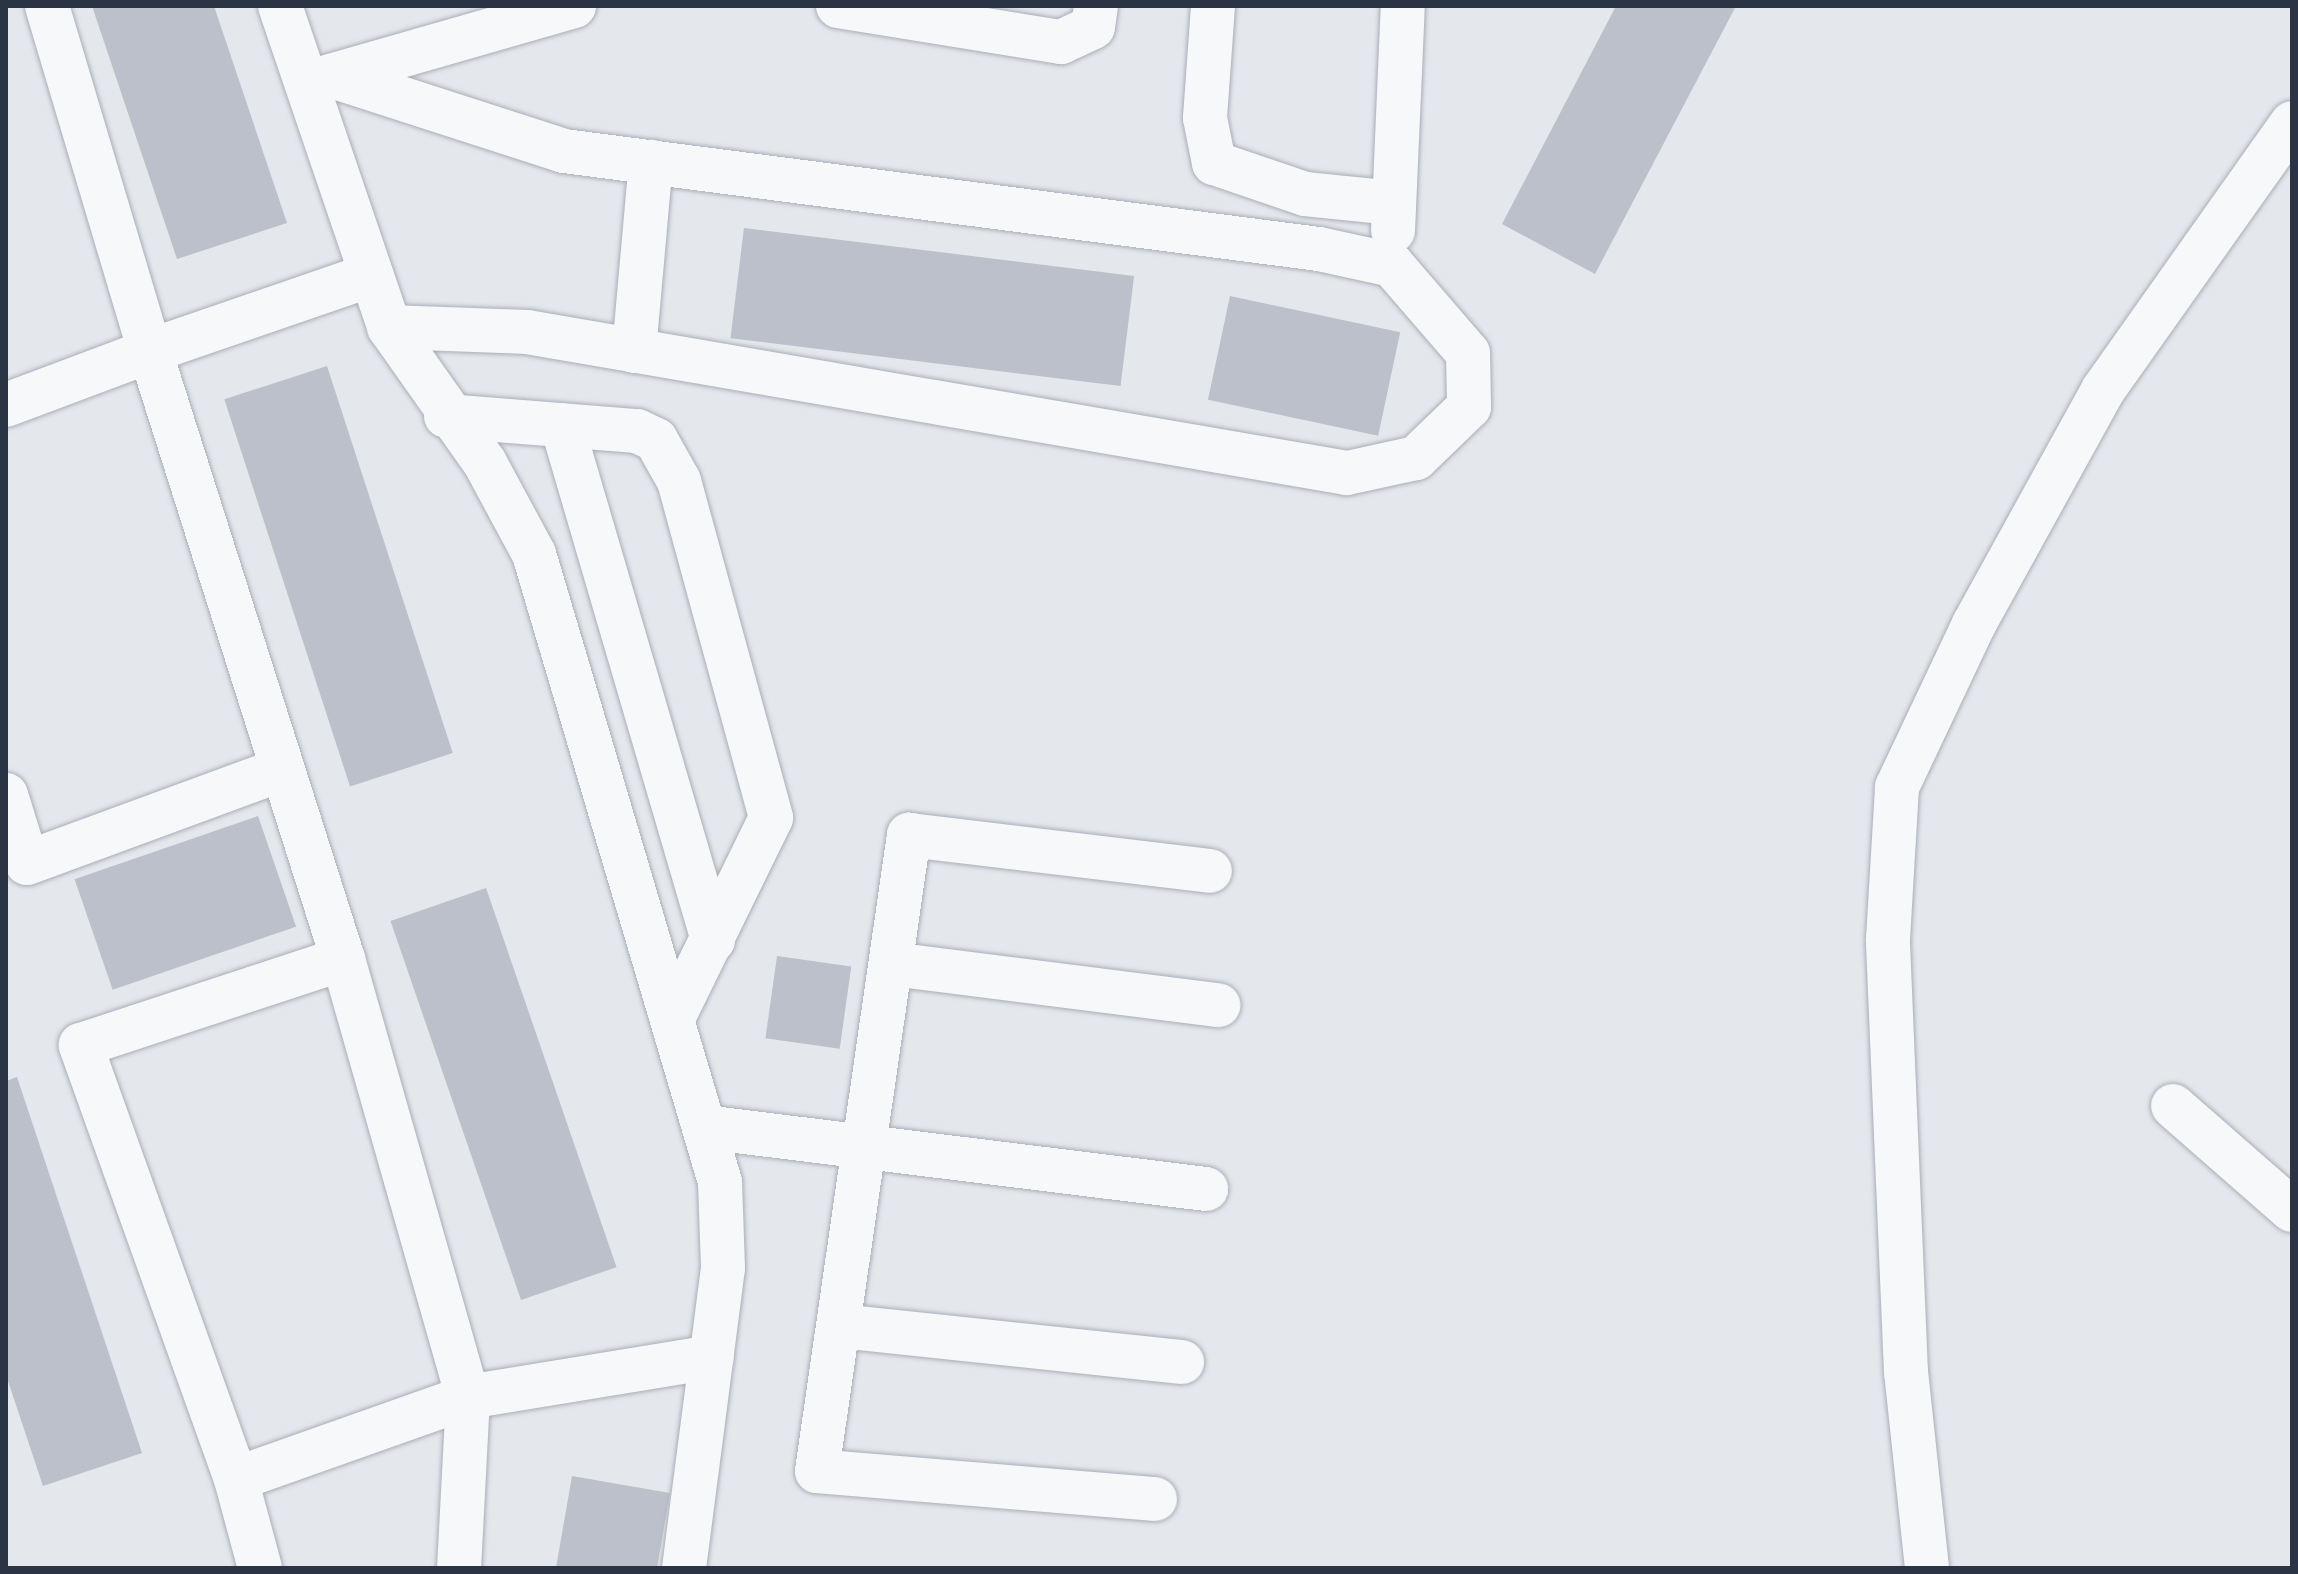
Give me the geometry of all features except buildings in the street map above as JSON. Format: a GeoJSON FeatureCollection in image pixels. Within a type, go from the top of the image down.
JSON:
{"type":"FeatureCollection","features":[{"type":"Feature","properties":{"kind":"street"},"geometry":{"type":"LineString","coordinates":[[47,6],[150,351],[343,959],[468,1397],[459,1568]]}},
{"type":"Feature","properties":{"kind":"street"},"geometry":{"type":"LineString","coordinates":[[280,6],[319,78],[371,275],[389,327],[446,416],[485,463],[534,554],[720,1182],[723,1268],[684,1568]]}},
{"type":"Feature","properties":{"kind":"street"},"geometry":{"type":"LineString","coordinates":[[319,78],[574,6]]}},
{"type":"Feature","properties":{"kind":"street"},"geometry":{"type":"LineString","coordinates":[[838,6],[1061,42],[1093,27],[1096,6]]}},
{"type":"Feature","properties":{"kind":"street"},"geometry":{"type":"LineString","coordinates":[[1213,6],[1205,118],[1214,163],[1305,194],[1394,203]]}},
{"type":"Feature","properties":{"kind":"street"},"geometry":{"type":"LineString","coordinates":[[1392,265],[1403,6]]}},
{"type":"Feature","properties":{"kind":"street"},"geometry":{"type":"LineString","coordinates":[[319,78],[564,151],[1303,247],[1392,265],[1468,353],[1469,407],[1416,458],[1347,473],[527,332],[389,327]]}},
{"type":"Feature","properties":{"kind":"street"},"geometry":{"type":"LineString","coordinates":[[1927,1568],[1906,1373],[1889,955],[1897,787],[1974,624],[2103,390],[2292,123]]}},
{"type":"Feature","properties":{"kind":"street"},"geometry":{"type":"LineString","coordinates":[[634,351],[651,162]]}},
{"type":"Feature","properties":{"kind":"street"},"geometry":{"type":"LineString","coordinates":[[6,405],[150,351],[371,275]]}},
{"type":"Feature","properties":{"kind":"street"},"geometry":{"type":"LineString","coordinates":[[446,416],[562,425],[656,440],[679,481],[771,818],[673,1018]]}},
{"type":"Feature","properties":{"kind":"street"},"geometry":{"type":"LineString","coordinates":[[562,425],[713,940]]}},
{"type":"Feature","properties":{"kind":"street"},"geometry":{"type":"LineString","coordinates":[[6,795],[27,863],[282,769]]}},
{"type":"Feature","properties":{"kind":"street"},"geometry":{"type":"LineString","coordinates":[[1155,1499],[817,1471],[868,1147],[909,835],[1210,871]]}},
{"type":"Feature","properties":{"kind":"street"},"geometry":{"type":"LineString","coordinates":[[260,1568],[236,1479],[81,1045],[343,959]]}},
{"type":"Feature","properties":{"kind":"street"},"geometry":{"type":"LineString","coordinates":[[892,964],[1218,1005]]}},
{"type":"Feature","properties":{"kind":"street"},"geometry":{"type":"LineString","coordinates":[[2173,1106],[2292,1210]]}},
{"type":"Feature","properties":{"kind":"street"},"geometry":{"type":"LineString","coordinates":[[704,1127],[1206,1189]]}},
{"type":"Feature","properties":{"kind":"street"},"geometry":{"type":"LineString","coordinates":[[839,1326],[1182,1362]]}},
{"type":"Feature","properties":{"kind":"street"},"geometry":{"type":"LineString","coordinates":[[236,1479],[468,1397],[712,1357]]}}]}
